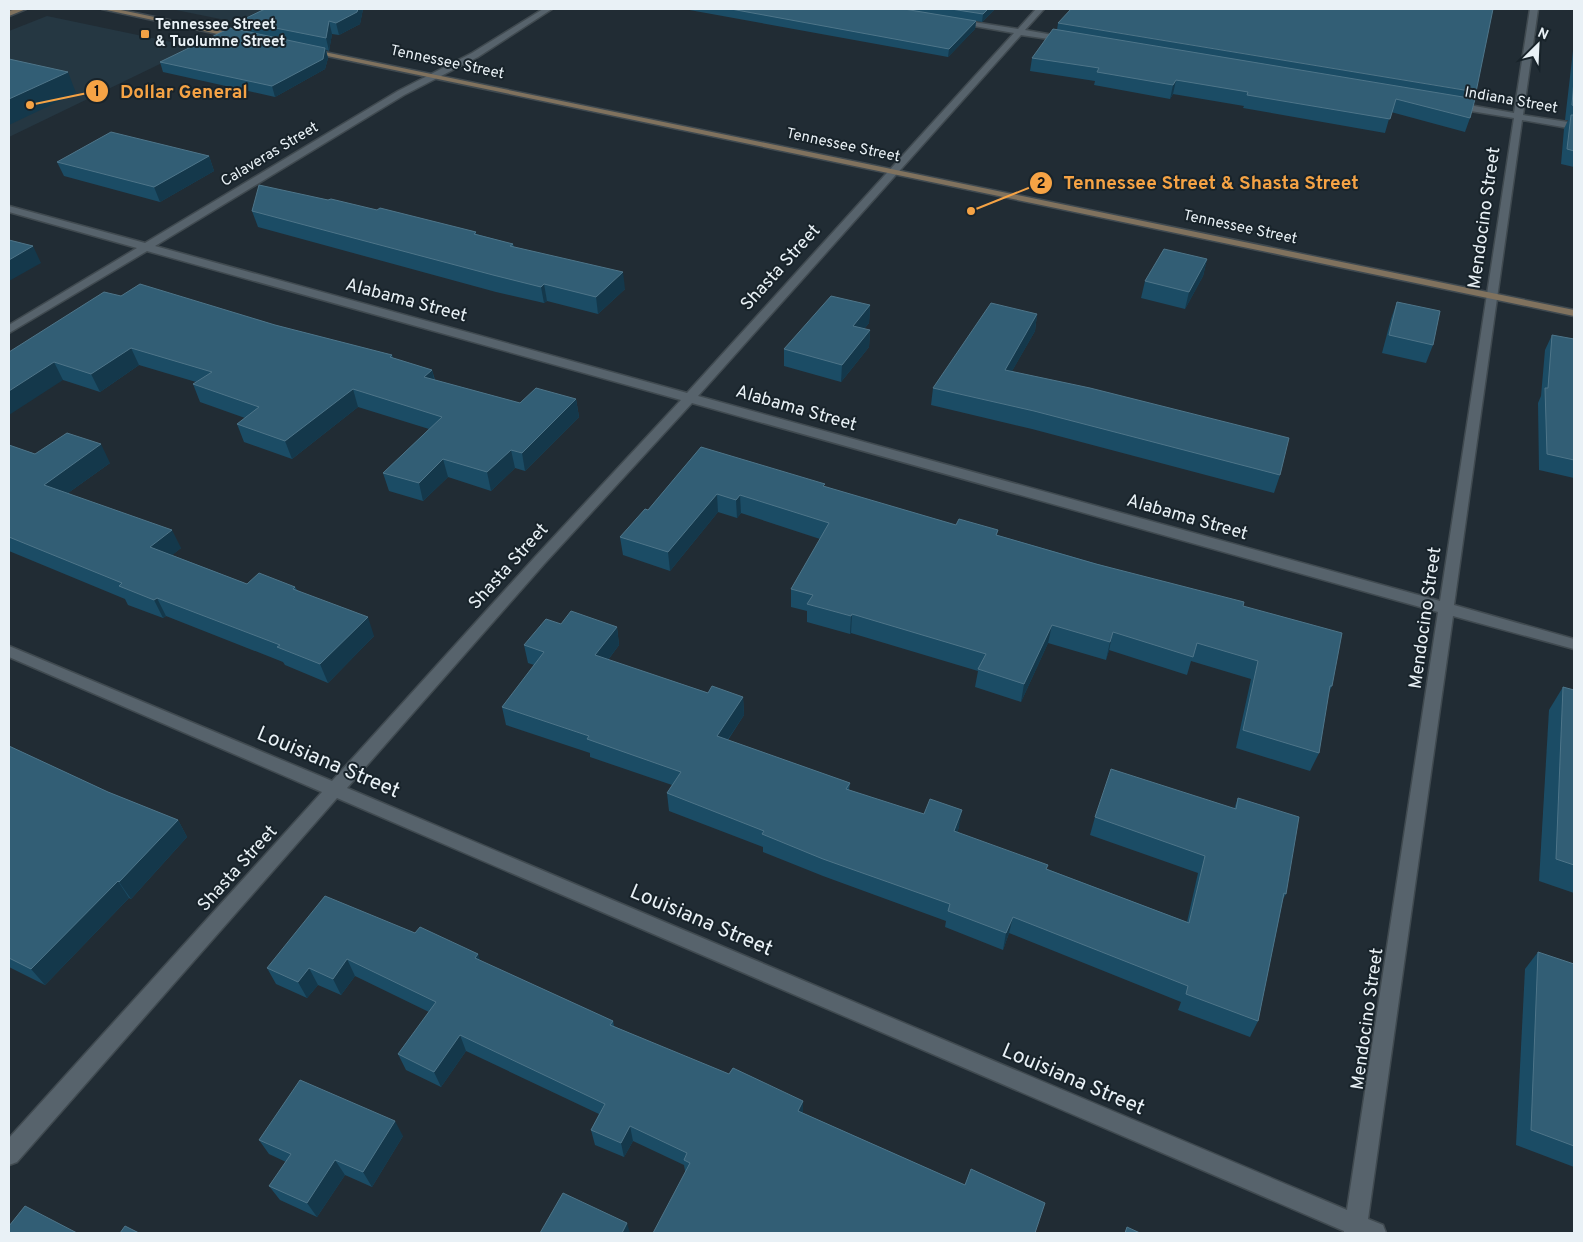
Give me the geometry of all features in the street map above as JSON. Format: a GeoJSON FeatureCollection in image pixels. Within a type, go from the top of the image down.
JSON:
{"type":"FeatureCollection","features":[{"type":"Feature","properties":{"kind":"main road"},"geometry":{"type":"LineString","coordinates":[[9,14],[22,9]]}},
{"type":"Feature","properties":{"kind":"main road"},"geometry":{"type":"LineString","coordinates":[[106,9],[253,39]]}},
{"type":"Feature","properties":{"kind":"main road","name":"Tennessee Street"},"geometry":{"type":"LineString","coordinates":[[300,49],[1574,313]]}},
{"type":"Feature","properties":{"kind":"street","name":"Calaveras Street"},"geometry":{"type":"LineString","coordinates":[[9,330],[432,76],[475,55],[548,9]]}},
{"type":"Feature","properties":{"kind":"street","name":"Shasta Street"},"geometry":{"type":"LineString","coordinates":[[9,1154],[540,560],[691,397],[1040,9]]}},
{"type":"Feature","properties":{"kind":"street","name":"Mendocino Street"},"geometry":{"type":"LineString","coordinates":[[1356,1229],[1534,9]]}},
{"type":"Feature","properties":{"kind":"street"},"geometry":{"type":"LineString","coordinates":[[950,20],[1078,42]]}},
{"type":"Feature","properties":{"kind":"street","name":"Indiana Street"},"geometry":{"type":"LineString","coordinates":[[1440,103],[1574,126]]}},
{"type":"Feature","properties":{"kind":"street","name":"Alabama Street"},"geometry":{"type":"LineString","coordinates":[[9,209],[691,397],[1574,644]]}},
{"type":"Feature","properties":{"kind":"street","name":"Louisiana Street"},"geometry":{"type":"LineString","coordinates":[[9,651],[1356,1229],[1375,1233]]}},
{"type":"Feature","properties":{"kind":"shaded area"},"geometry":{"type":"Polygon","coordinates":[[[171,9],[350,9],[250,25],[171,9]]]}},
{"type":"Feature","properties":{"kind":"shaded area"},"geometry":{"type":"Polygon","coordinates":[[[47,16],[195,47],[9,137],[9,31],[47,16]]]}},
{"type":"Feature","properties":{"kind":"building"},"geometry":{"type":"Polygon","coordinates":[[[265,9],[358,9],[357,12],[336,23],[329,21],[326,38],[240,21],[265,9]]]}},
{"type":"Feature","properties":{"kind":"building"},"geometry":{"type":"Polygon","coordinates":[[[731,9],[904,9],[976,21],[949,49],[731,9]]]}},
{"type":"Feature","properties":{"kind":"building"},"geometry":{"type":"Polygon","coordinates":[[[951,9],[988,9],[983,14],[951,9]]]}},
{"type":"Feature","properties":{"kind":"building"},"geometry":{"type":"Polygon","coordinates":[[[1071,9],[1493,9],[1476,92],[1058,23],[1071,9]]]}},
{"type":"Feature","properties":{"kind":"building"},"geometry":{"type":"Polygon","coordinates":[[[230,28],[325,48],[323,59],[272,86],[160,62],[230,28]]]}},
{"type":"Feature","properties":{"kind":"building"},"geometry":{"type":"Polygon","coordinates":[[[1053,29],[1475,99],[1470,118],[1396,99],[1390,119],[1247,95],[1248,92],[1176,80],[1173,85],[1097,72],[1099,68],[1032,58],[1053,29]]]}},
{"type":"Feature","properties":{"kind":"building"},"geometry":{"type":"Polygon","coordinates":[[[9,59],[68,72],[9,99],[9,59]]]}},
{"type":"Feature","properties":{"kind":"building"},"geometry":{"type":"Polygon","coordinates":[[[1574,80],[1574,106],[1572,105],[1574,80]]]}},
{"type":"Feature","properties":{"kind":"building"},"geometry":{"type":"Polygon","coordinates":[[[1571,115],[1574,115],[1574,151],[1567,149],[1571,115]]]}},
{"type":"Feature","properties":{"kind":"building"},"geometry":{"type":"Polygon","coordinates":[[[111,132],[209,156],[154,187],[57,162],[111,132]]]}},
{"type":"Feature","properties":{"kind":"building"},"geometry":{"type":"Polygon","coordinates":[[[259,185],[377,210],[380,208],[476,232],[474,234],[513,244],[510,246],[623,272],[596,297],[544,284],[541,287],[252,211],[259,185]]]}},
{"type":"Feature","properties":{"kind":"building"},"geometry":{"type":"Polygon","coordinates":[[[9,240],[33,246],[9,260],[9,240]]]}},
{"type":"Feature","properties":{"kind":"building"},"geometry":{"type":"Polygon","coordinates":[[[1164,249],[1207,259],[1189,292],[1145,281],[1164,249]]]}},
{"type":"Feature","properties":{"kind":"building"},"geometry":{"type":"Polygon","coordinates":[[[140,284],[275,325],[392,355],[390,357],[432,370],[424,377],[520,403],[536,388],[576,399],[522,453],[511,450],[487,472],[443,459],[419,483],[383,473],[442,417],[353,389],[285,441],[237,424],[259,407],[193,384],[212,372],[131,348],[91,374],[54,362],[9,391],[9,352],[104,292],[121,296],[140,284]]]}},
{"type":"Feature","properties":{"kind":"building"},"geometry":{"type":"Polygon","coordinates":[[[831,296],[870,305],[853,326],[870,330],[842,365],[784,349],[831,296]]]}},
{"type":"Feature","properties":{"kind":"building"},"geometry":{"type":"Polygon","coordinates":[[[1397,302],[1440,311],[1433,345],[1389,335],[1397,302]]]}},
{"type":"Feature","properties":{"kind":"building"},"geometry":{"type":"Polygon","coordinates":[[[991,303],[1037,314],[1005,370],[1090,388],[1289,438],[1280,475],[1034,411],[933,388],[991,303]]]}},
{"type":"Feature","properties":{"kind":"building"},"geometry":{"type":"Polygon","coordinates":[[[1552,335],[1574,339],[1574,460],[1547,454],[1545,388],[1548,388],[1552,335]]]}},
{"type":"Feature","properties":{"kind":"building"},"geometry":{"type":"Polygon","coordinates":[[[67,433],[101,444],[44,485],[172,530],[150,547],[247,584],[259,573],[295,587],[293,589],[368,617],[320,664],[277,647],[280,645],[157,598],[154,600],[119,586],[122,583],[9,537],[9,445],[35,454],[67,433]]]}},
{"type":"Feature","properties":{"kind":"building"},"geometry":{"type":"Polygon","coordinates":[[[701,447],[825,484],[823,486],[956,525],[959,519],[998,530],[996,535],[1096,564],[1244,602],[1243,606],[1342,633],[1332,686],[1330,686],[1319,753],[1243,730],[1258,661],[1197,643],[1193,657],[1113,632],[1110,642],[1052,625],[1024,684],[978,669],[986,654],[852,614],[851,616],[807,604],[813,595],[791,589],[829,523],[740,495],[736,500],[717,494],[668,552],[620,537],[645,509],[648,510],[701,447]]]}},
{"type":"Feature","properties":{"kind":"building"},"geometry":{"type":"Polygon","coordinates":[[[571,611],[617,627],[595,655],[708,693],[712,686],[743,697],[717,736],[850,783],[846,789],[924,814],[930,799],[962,810],[954,831],[1048,865],[1046,869],[1189,923],[1205,856],[1095,817],[1111,769],[1236,809],[1238,798],[1299,817],[1286,894],[1284,893],[1258,1021],[1186,994],[1188,986],[1013,917],[1006,933],[948,911],[950,904],[823,859],[762,834],[764,831],[667,793],[681,772],[587,739],[589,736],[502,707],[544,652],[524,645],[546,619],[561,624],[571,611]]]}},
{"type":"Feature","properties":{"kind":"building"},"geometry":{"type":"Polygon","coordinates":[[[1563,687],[1574,690],[1574,865],[1556,859],[1563,687]]]}},
{"type":"Feature","properties":{"kind":"building"},"geometry":{"type":"Polygon","coordinates":[[[9,746],[108,792],[178,820],[119,882],[31,969],[9,958],[9,746]]]}},
{"type":"Feature","properties":{"kind":"building"},"geometry":{"type":"Polygon","coordinates":[[[325,896],[415,933],[420,927],[478,954],[475,958],[613,1021],[610,1025],[729,1074],[733,1068],[803,1101],[798,1111],[965,1185],[971,1169],[1045,1203],[1035,1233],[653,1233],[690,1163],[684,1160],[687,1153],[630,1126],[621,1143],[591,1130],[605,1104],[460,1035],[434,1072],[398,1054],[436,1002],[347,959],[333,979],[309,968],[298,982],[267,968],[325,896]]]}},
{"type":"Feature","properties":{"kind":"building"},"geometry":{"type":"Polygon","coordinates":[[[1538,952],[1574,964],[1574,1146],[1531,1130],[1538,952]]]}},
{"type":"Feature","properties":{"kind":"building"},"geometry":{"type":"Polygon","coordinates":[[[300,1080],[395,1121],[363,1172],[335,1160],[307,1203],[269,1186],[291,1154],[259,1140],[300,1080]]]}},
{"type":"Feature","properties":{"kind":"building"},"geometry":{"type":"Polygon","coordinates":[[[563,1193],[627,1223],[622,1233],[540,1233],[563,1193]]]}},
{"type":"Feature","properties":{"kind":"building"},"geometry":{"type":"Polygon","coordinates":[[[25,1206],[77,1233],[9,1233],[9,1226],[25,1206]]]}},
{"type":"Feature","properties":{"kind":"building"},"geometry":{"type":"Polygon","coordinates":[[[125,1226],[139,1233],[120,1233],[125,1226]]]}},
{"type":"Feature","properties":{"kind":"building"},"geometry":{"type":"Polygon","coordinates":[[[1127,1227],[1140,1233],[1125,1233],[1127,1227]]]}},
{"type":"Feature","properties":{"kind":"place","name":"Tennessee Street & Tuolumne Street"},"geometry":{"type":"Point","coordinates":[145,34]}},
{"type":"Feature","properties":{"kind":"place","name":"Dollar General"},"geometry":{"type":"Point","coordinates":[30,105]}},
{"type":"Feature","properties":{"kind":"place","name":"Tennessee Street & Shasta Street"},"geometry":{"type":"Point","coordinates":[971,211]}}]}
